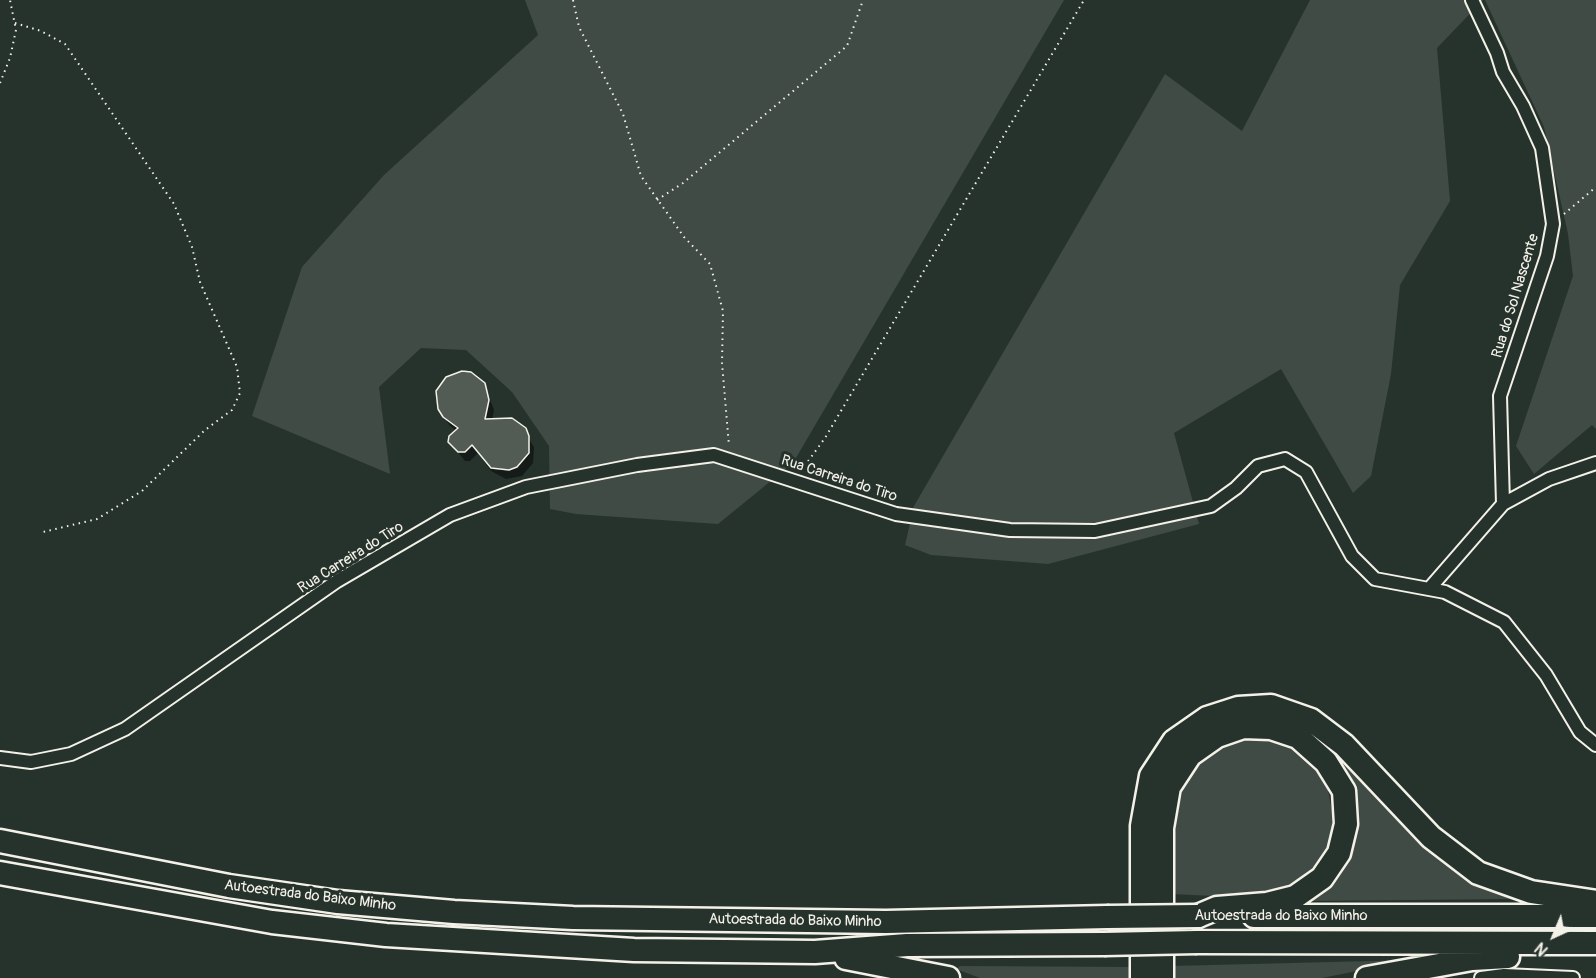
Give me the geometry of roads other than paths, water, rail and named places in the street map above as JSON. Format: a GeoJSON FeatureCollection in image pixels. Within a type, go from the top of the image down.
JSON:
{"type":"FeatureCollection","features":[{"type":"Feature","properties":{"kind":"highway"},"geometry":{"type":"LineString","coordinates":[[1142,978],[1142,826],[1151,776],[1174,741],[1207,718],[1238,708],[1271,706],[1311,720],[1344,745],[1431,837],[1478,873],[1531,892],[1596,902]]}},
{"type":"Feature","properties":{"kind":"highway"},"geometry":{"type":"LineString","coordinates":[[1162,978],[1161,828],[1169,787],[1190,755],[1217,736],[1243,727],[1252,727],[1271,728],[1298,737],[1326,762],[1344,791],[1346,824],[1339,853],[1322,878],[1295,897],[1267,904],[1217,908],[1198,916]]}},
{"type":"Feature","properties":{"kind":"highway","name":"Autoestrada do Baixo Minho"},"geometry":{"type":"LineString","coordinates":[[0,841],[229,886],[338,902],[454,912],[573,918],[886,922],[1198,916],[1596,916]]}},
{"type":"Feature","properties":{"kind":"highway","name":"Autoestrada do Baixo Minho"},"geometry":{"type":"LineString","coordinates":[[0,873],[272,922],[386,935],[634,950],[815,952],[907,945],[1197,942],[1596,943]]}},
{"type":"Feature","properties":{"kind":"highway"},"geometry":{"type":"LineString","coordinates":[[1367,978],[1472,959],[1596,949]]}},
{"type":"Feature","properties":{"kind":"highway"},"geometry":{"type":"LineString","coordinates":[[815,952],[948,978]]}},
{"type":"Feature","properties":{"kind":"street","name":"Rua do Sol Nascente"},"geometry":{"type":"LineString","coordinates":[[1472,0],[1497,52],[1503,72],[1523,106],[1542,148],[1553,224],[1547,256],[1500,396],[1503,504]]}},
{"type":"Feature","properties":{"kind":"street","name":"Rua Carreira do Tiro"},"geometry":{"type":"LineString","coordinates":[[0,758],[31,762],[71,754],[125,729],[337,581],[450,515],[526,487],[637,465],[714,455],[896,514],[1010,530],[1095,531],[1211,506],[1236,488],[1258,466],[1285,459],[1306,472],[1352,556],[1375,579],[1445,592],[1504,622],[1546,675],[1580,732],[1596,745]]}},
{"type":"Feature","properties":{"kind":"street"},"geometry":{"type":"LineString","coordinates":[[1429,589],[1503,504],[1549,479],[1596,463]]}},
{"type":"Feature","properties":{"kind":"street"},"geometry":{"type":"LineString","coordinates":[[1481,978],[1504,975],[1573,978]]}}]}
